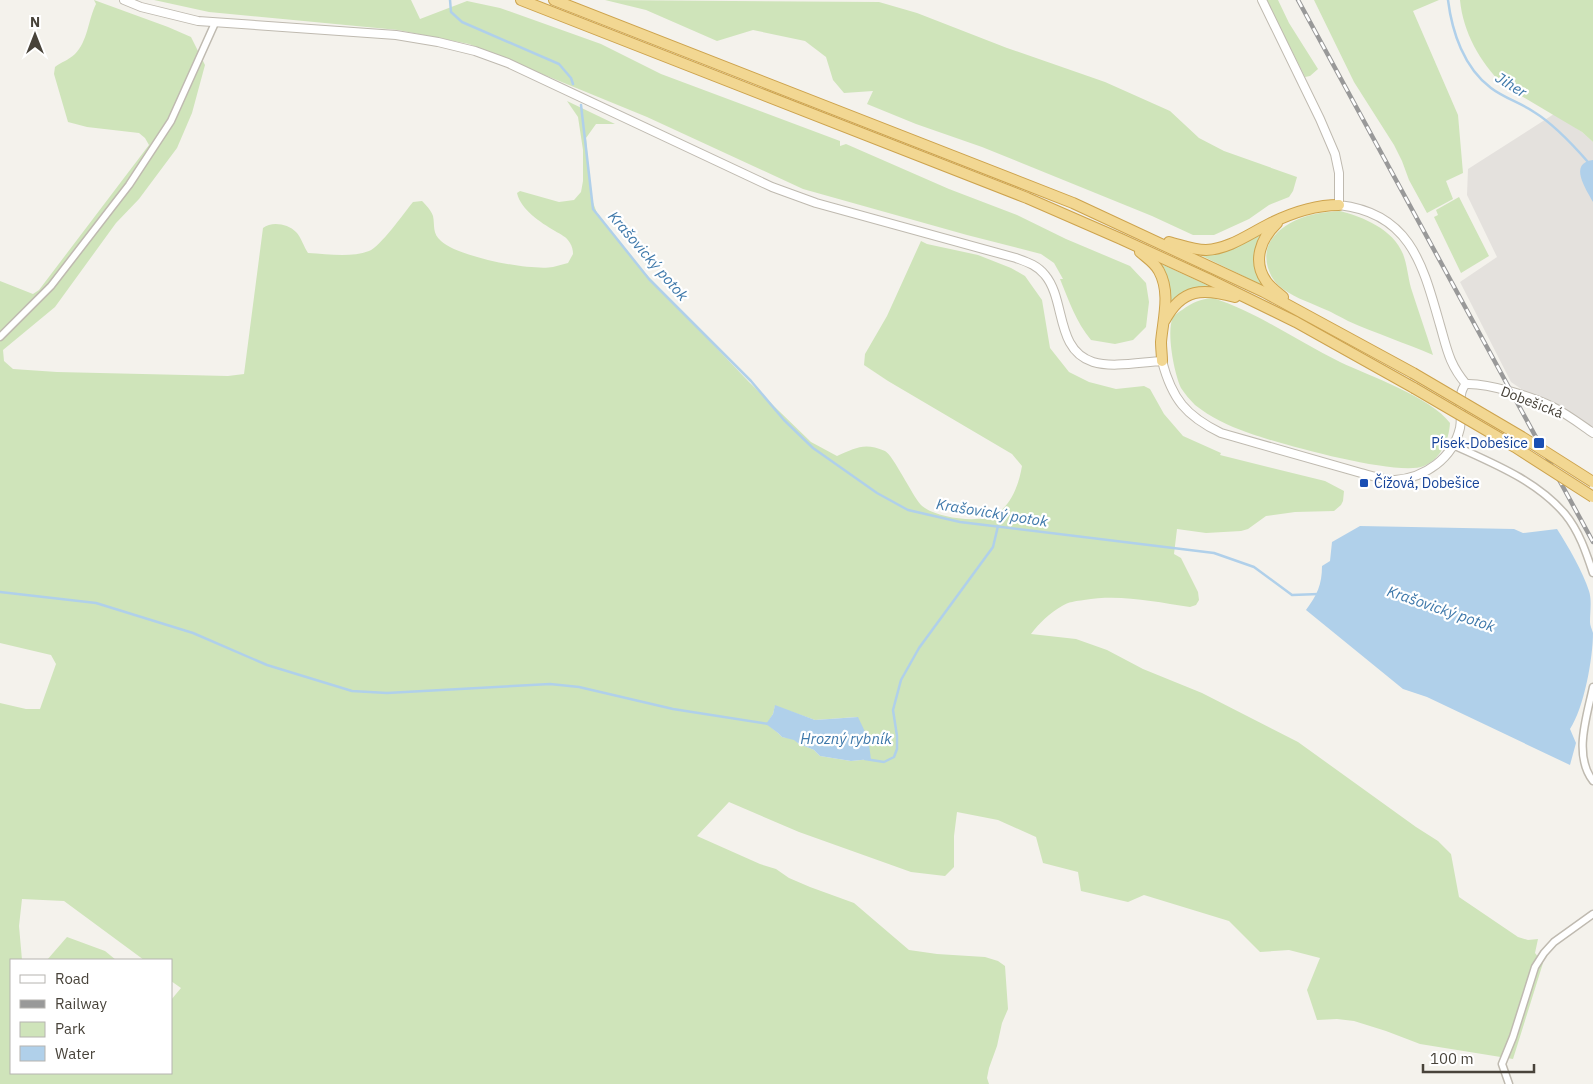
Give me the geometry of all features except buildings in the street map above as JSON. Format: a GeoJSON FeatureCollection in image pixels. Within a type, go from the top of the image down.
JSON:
{"type":"FeatureCollection","features":[{"type":"Feature","properties":{"kind":"highway"},"geometry":{"type":"LineString","coordinates":[[521,0],[1018,194],[1121,238],[1304,327],[1515,447],[1593,497]]}},
{"type":"Feature","properties":{"kind":"highway"},"geometry":{"type":"LineString","coordinates":[[554,0],[1073,203],[1134,231],[1299,310],[1413,373],[1522,437],[1593,482]]}},
{"type":"Feature","properties":{"kind":"highway"},"geometry":{"type":"LineString","coordinates":[[1134,231],[1190,248],[1207,250],[1236,242],[1286,217],[1313,207],[1339,206]]}},
{"type":"Feature","properties":{"kind":"highway"},"geometry":{"type":"LineString","coordinates":[[1286,217],[1274,226],[1262,241],[1260,264],[1264,279],[1269,285],[1299,310]]}},
{"type":"Feature","properties":{"kind":"highway"},"geometry":{"type":"LineString","coordinates":[[1121,238],[1151,261],[1160,272],[1163,280],[1165,321],[1161,342],[1162,361]]}},
{"type":"Feature","properties":{"kind":"highway"},"geometry":{"type":"LineString","coordinates":[[1165,321],[1177,303],[1184,297],[1198,291],[1216,292],[1262,306]]}},
{"type":"Feature","properties":{"kind":"street"},"geometry":{"type":"LineString","coordinates":[[124,0],[141,7],[198,22],[396,35],[438,42],[508,62],[772,187],[816,203],[1016,258],[1034,265],[1046,276],[1054,291],[1064,331],[1081,355],[1093,362],[1106,364],[1162,361],[1167,381],[1175,396],[1188,412],[1201,423],[1221,433],[1378,478],[1394,480],[1410,478],[1435,466],[1454,445],[1460,423],[1460,393],[1466,384],[1451,362],[1422,266],[1413,249],[1394,228],[1379,217],[1356,208],[1339,206],[1340,182],[1335,154],[1262,0]]}},
{"type":"Feature","properties":{"kind":"street"},"geometry":{"type":"LineString","coordinates":[[0,337],[51,286],[129,185],[170,121],[215,23]]}},
{"type":"Feature","properties":{"kind":"street","name":"Dobešická"},"geometry":{"type":"LineString","coordinates":[[1466,384],[1491,387],[1544,404],[1571,418],[1593,433]]}},
{"type":"Feature","properties":{"kind":"street"},"geometry":{"type":"LineString","coordinates":[[1454,445],[1510,472],[1551,500],[1565,514],[1577,532],[1593,573]]}},
{"type":"Feature","properties":{"kind":"street"},"geometry":{"type":"LineString","coordinates":[[1593,687],[1584,734],[1583,752],[1586,769],[1593,781]]}},
{"type":"Feature","properties":{"kind":"street"},"geometry":{"type":"LineString","coordinates":[[1509,1084],[1502,1064],[1513,1037],[1535,967],[1554,942],[1593,914]]}},
{"type":"Feature","properties":{"kind":"shaded area"},"geometry":{"type":"Polygon","coordinates":[[[1554,114],[1582,132],[1593,142],[1593,428],[1574,415],[1548,401],[1527,393],[1511,382],[1460,282],[1497,257],[1467,195],[1468,169],[1554,114]]]}},
{"type":"Feature","properties":{"kind":"green space"},"geometry":{"type":"Polygon","coordinates":[[[94,0],[168,27],[191,37],[205,65],[192,113],[177,148],[139,199],[116,223],[55,307],[3,350],[4,361],[13,369],[57,372],[228,376],[244,374],[263,228],[275,224],[293,229],[308,253],[339,255],[362,253],[374,248],[385,237],[413,202],[422,201],[433,216],[435,232],[438,238],[450,247],[495,262],[512,265],[542,268],[568,263],[573,254],[569,241],[532,215],[523,205],[517,193],[520,191],[559,202],[574,200],[581,192],[583,150],[578,117],[567,101],[615,124],[596,124],[586,138],[591,197],[598,216],[644,272],[749,382],[811,442],[837,456],[860,447],[878,448],[885,451],[893,460],[917,500],[927,510],[959,518],[981,519],[991,517],[1008,503],[1017,485],[1022,466],[1012,454],[864,365],[865,354],[887,316],[921,241],[978,255],[1011,268],[1025,276],[1042,300],[1050,348],[1069,372],[1089,382],[1116,389],[1144,386],[1150,389],[1164,414],[1183,436],[1221,453],[1220,455],[1325,481],[1344,491],[1341,505],[1334,511],[1295,512],[1266,516],[1248,529],[1241,531],[1206,533],[1177,529],[1174,554],[1181,558],[1198,592],[1199,600],[1196,605],[1190,607],[1124,598],[1098,598],[1075,601],[1053,612],[1031,634],[1076,639],[1107,650],[1143,669],[1202,693],[1298,742],[1438,841],[1451,854],[1459,897],[1518,937],[1528,940],[1538,939],[1535,953],[1543,963],[1513,1059],[1420,1044],[1354,1021],[1337,1019],[1317,1020],[1307,990],[1320,958],[1289,950],[1260,952],[1229,921],[1144,895],[1128,902],[1081,891],[1078,872],[1043,863],[1036,837],[998,820],[957,812],[954,836],[954,867],[945,876],[911,872],[799,832],[729,802],[697,836],[760,864],[776,869],[789,878],[810,887],[854,903],[909,950],[985,957],[998,961],[1005,966],[1008,1009],[989,1068],[987,1078],[989,1084],[0,1084],[0,703],[26,709],[40,709],[56,664],[51,655],[0,643],[0,281],[33,294],[39,290],[149,145],[139,133],[87,127],[68,122],[54,74],[55,67],[73,56],[79,49],[83,43],[96,4],[94,0]],[[775,706],[767,724],[782,737],[794,739],[799,744],[814,750],[820,756],[851,761],[871,759],[857,717],[815,720],[775,706]]]}},
{"type":"Feature","properties":{"kind":"green space"},"geometry":{"type":"Polygon","coordinates":[[[154,0],[411,0],[420,19],[467,1],[500,8],[601,44],[661,74],[840,141],[840,146],[846,144],[949,189],[1017,215],[1066,239],[1130,266],[1146,283],[1149,302],[1146,327],[1133,340],[1115,344],[1091,340],[1073,311],[1060,279],[1063,279],[1054,263],[1041,254],[803,189],[647,117],[469,44],[398,30],[209,12],[154,0]]]}},
{"type":"Feature","properties":{"kind":"green space"},"geometry":{"type":"Polygon","coordinates":[[[605,0],[879,2],[917,13],[1007,48],[1105,82],[1170,111],[1199,138],[1224,151],[1297,177],[1289,197],[1269,205],[1249,219],[1214,235],[1193,235],[1152,216],[982,147],[916,124],[867,104],[873,91],[844,93],[833,80],[826,57],[805,41],[753,30],[717,41],[646,10],[605,0]]]}},
{"type":"Feature","properties":{"kind":"green space"},"geometry":{"type":"Polygon","coordinates":[[[1266,0],[1278,0],[1289,23],[1318,69],[1310,76],[1305,77],[1266,0]]]}},
{"type":"Feature","properties":{"kind":"green space"},"geometry":{"type":"Polygon","coordinates":[[[1314,0],[1439,0],[1413,11],[1458,115],[1463,173],[1446,181],[1453,199],[1427,213],[1409,180],[1394,145],[1354,82],[1314,0]]]}},
{"type":"Feature","properties":{"kind":"green space"},"geometry":{"type":"Polygon","coordinates":[[[1460,0],[1593,0],[1593,142],[1582,132],[1503,85],[1487,67],[1474,46],[1465,24],[1460,0]]]}},
{"type":"Feature","properties":{"kind":"green space"},"geometry":{"type":"Polygon","coordinates":[[[1459,197],[1489,256],[1461,273],[1434,217],[1438,215],[1436,210],[1459,197]]]}},
{"type":"Feature","properties":{"kind":"green space"},"geometry":{"type":"Polygon","coordinates":[[[1340,211],[1376,225],[1385,231],[1398,245],[1403,254],[1411,288],[1433,355],[1348,321],[1299,298],[1282,288],[1273,279],[1268,268],[1266,256],[1269,244],[1278,232],[1294,221],[1321,213],[1340,211]]]}},
{"type":"Feature","properties":{"kind":"green space"},"geometry":{"type":"Polygon","coordinates":[[[1263,231],[1258,240],[1264,286],[1200,255],[1263,231]]]}},
{"type":"Feature","properties":{"kind":"green space"},"geometry":{"type":"Polygon","coordinates":[[[1157,262],[1211,287],[1192,290],[1168,309],[1157,262]]]}},
{"type":"Feature","properties":{"kind":"green space"},"geometry":{"type":"Polygon","coordinates":[[[1213,298],[1246,311],[1324,354],[1399,388],[1429,404],[1450,423],[1446,442],[1439,454],[1424,466],[1410,468],[1364,463],[1308,450],[1240,430],[1213,417],[1195,405],[1181,388],[1178,381],[1172,352],[1171,323],[1175,315],[1190,305],[1200,300],[1213,298]]]}},
{"type":"Feature","properties":{"kind":"green space"},"geometry":{"type":"Polygon","coordinates":[[[67,937],[105,951],[115,959],[48,959],[67,937]]]}},
{"type":"Feature","properties":{"kind":"water"},"geometry":{"type":"Polygon","coordinates":[[[1593,160],[1593,202],[1583,184],[1580,171],[1581,166],[1593,160]]]}},
{"type":"Feature","properties":{"kind":"water"},"geometry":{"type":"Polygon","coordinates":[[[1360,526],[1514,529],[1523,533],[1557,529],[1575,559],[1589,591],[1591,602],[1590,623],[1593,633],[1587,682],[1580,709],[1570,729],[1576,743],[1570,765],[1427,697],[1403,689],[1306,610],[1318,590],[1322,566],[1330,561],[1332,542],[1360,526]]]}},
{"type":"Feature","properties":{"kind":"water","name":"Hrozný rybník"},"geometry":{"type":"Polygon","coordinates":[[[775,705],[815,720],[858,717],[868,738],[871,759],[851,761],[820,756],[814,750],[794,740],[782,737],[766,724],[773,714],[775,705]]]}},
{"type":"Feature","properties":{"kind":"waterway","name":"Krašovický potok"},"geometry":{"type":"LineString","coordinates":[[450,0],[451,12],[462,22],[559,64],[571,78],[573,84]]}},
{"type":"Feature","properties":{"kind":"waterway","name":"Jiher"},"geometry":{"type":"LineString","coordinates":[[1448,0],[1456,37],[1473,70],[1496,92],[1529,109],[1548,122],[1588,162]]}},
{"type":"Feature","properties":{"kind":"waterway","name":"Krašovický potok"},"geometry":{"type":"LineString","coordinates":[[581,105],[593,209],[649,279],[751,381],[784,420],[813,448],[877,493],[908,510],[960,522],[1214,553],[1254,567],[1292,595],[1319,594]]}},
{"type":"Feature","properties":{"kind":"waterway"},"geometry":{"type":"LineString","coordinates":[[865,759],[884,762],[894,757],[897,749],[897,736],[893,710],[901,680],[919,648],[993,547],[998,526]]}},
{"type":"Feature","properties":{"kind":"waterway"},"geometry":{"type":"LineString","coordinates":[[0,592],[96,603],[193,633],[267,665],[352,691],[387,693],[550,684],[579,687],[673,709],[769,724]]}},
{"type":"Feature","properties":{"kind":"railway"},"geometry":{"type":"LineString","coordinates":[[1298,0],[1593,542]]}},
{"type":"Feature","properties":{"kind":"place","name":"Písek-Dobešice"},"geometry":{"type":"Point","coordinates":[1539,443]}},
{"type":"Feature","properties":{"kind":"place","name":"Čížová, Dobešice"},"geometry":{"type":"Point","coordinates":[1364,483]}}]}
